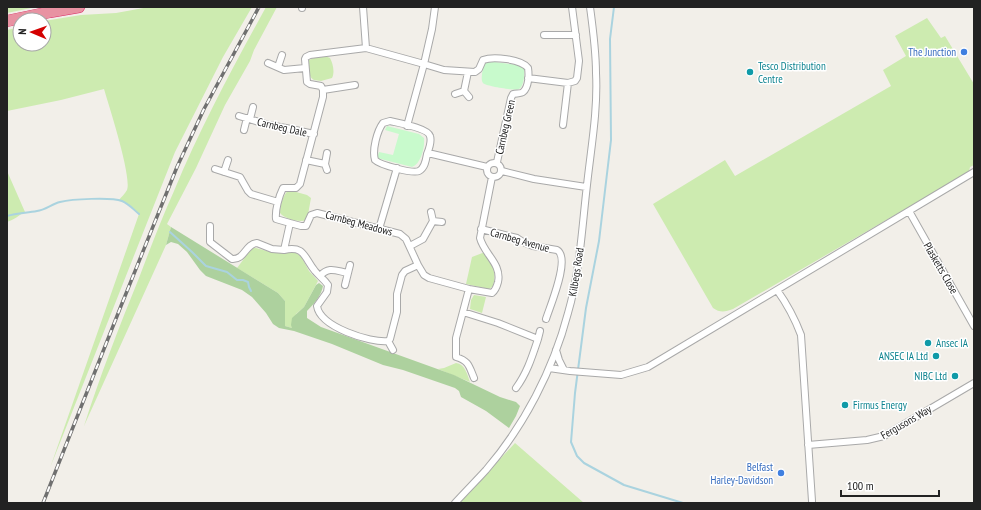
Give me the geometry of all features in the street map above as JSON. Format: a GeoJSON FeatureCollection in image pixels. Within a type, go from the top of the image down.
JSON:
{"type":"FeatureCollection","features":[{"type":"Feature","properties":{"kind":"highway"},"geometry":{"type":"LineString","coordinates":[[7,21],[80,7]]}},
{"type":"Feature","properties":{"kind":"street"},"geometry":{"type":"LineString","coordinates":[[363,7],[366,48]]}},
{"type":"Feature","properties":{"kind":"street"},"geometry":{"type":"LineString","coordinates":[[407,126],[424,64],[432,29],[435,7]]}},
{"type":"Feature","properties":{"kind":"street"},"geometry":{"type":"LineString","coordinates":[[354,85],[323,90],[320,85],[310,84],[307,82],[305,59],[307,56],[366,48],[444,70],[476,72],[483,60],[492,58],[523,63],[528,68],[528,78],[568,83],[575,80],[578,76],[576,35],[572,7]]}},
{"type":"Feature","properties":{"kind":"street","name":"Kilbegs Road"},"geometry":{"type":"LineString","coordinates":[[455,503],[486,469],[515,431],[536,395],[549,368],[568,313],[576,275],[594,118],[596,74],[590,7]]}},
{"type":"Feature","properties":{"kind":"street"},"geometry":{"type":"LineString","coordinates":[[544,35],[576,35]]}},
{"type":"Feature","properties":{"kind":"street"},"geometry":{"type":"LineString","coordinates":[[278,67],[282,55]]}},
{"type":"Feature","properties":{"kind":"street"},"geometry":{"type":"LineString","coordinates":[[268,63],[290,70],[305,68]]}},
{"type":"Feature","properties":{"kind":"street"},"geometry":{"type":"LineString","coordinates":[[468,72],[464,91],[468,97]]}},
{"type":"Feature","properties":{"kind":"street","name":"Carnbeg Green"},"geometry":{"type":"LineString","coordinates":[[497,162],[511,98],[513,94],[523,92],[528,78]]}},
{"type":"Feature","properties":{"kind":"street"},"geometry":{"type":"LineString","coordinates":[[563,124],[568,83]]}},
{"type":"Feature","properties":{"kind":"street","name":"Carnbeg Dale"},"geometry":{"type":"LineString","coordinates":[[278,202],[283,188],[296,188],[299,186],[324,97],[323,90]]}},
{"type":"Feature","properties":{"kind":"street"},"geometry":{"type":"LineString","coordinates":[[455,94],[464,91]]}},
{"type":"Feature","properties":{"kind":"street","name":"Carnbeg Dale"},"geometry":{"type":"LineString","coordinates":[[244,130],[253,107]]}},
{"type":"Feature","properties":{"kind":"street","name":"Carnbeg Dale"},"geometry":{"type":"LineString","coordinates":[[239,116],[269,126],[314,134]]}},
{"type":"Feature","properties":{"kind":"street"},"geometry":{"type":"LineString","coordinates":[[388,122],[421,129],[428,133],[430,141],[428,153],[424,166],[419,171],[411,171],[378,163],[375,160],[374,154],[382,125],[388,122]]}},
{"type":"Feature","properties":{"kind":"street"},"geometry":{"type":"LineString","coordinates":[[306,160],[326,166],[327,153]]}},
{"type":"Feature","properties":{"kind":"street"},"geometry":{"type":"LineString","coordinates":[[428,153],[487,167],[490,164],[497,162],[502,171]]}},
{"type":"Feature","properties":{"kind":"street"},"geometry":{"type":"LineString","coordinates":[[224,172],[228,160]]}},
{"type":"Feature","properties":{"kind":"street"},"geometry":{"type":"LineString","coordinates":[[487,167],[489,174],[492,177],[499,175],[502,171]]}},
{"type":"Feature","properties":{"kind":"street"},"geometry":{"type":"LineString","coordinates":[[379,229],[397,168]]}},
{"type":"Feature","properties":{"kind":"street"},"geometry":{"type":"LineString","coordinates":[[214,169],[241,178],[248,192],[278,202],[276,219],[290,223],[284,250]]}},
{"type":"Feature","properties":{"kind":"street"},"geometry":{"type":"LineString","coordinates":[[502,171],[534,179],[586,187]]}},
{"type":"Feature","properties":{"kind":"street"},"geometry":{"type":"LineString","coordinates":[[549,368],[620,374],[648,367],[974,172]]}},
{"type":"Feature","properties":{"kind":"street","name":"Carnbeg Avenue"},"geometry":{"type":"LineString","coordinates":[[469,289],[492,293],[495,291],[498,280],[499,273],[496,265],[481,241],[481,229],[492,177]]}},
{"type":"Feature","properties":{"kind":"street","name":"Plasketts Close"},"geometry":{"type":"LineString","coordinates":[[909,211],[974,326]]}},
{"type":"Feature","properties":{"kind":"street"},"geometry":{"type":"LineString","coordinates":[[410,246],[423,239],[434,221],[431,212]]}},
{"type":"Feature","properties":{"kind":"street","name":"Carnbeg Meadows"},"geometry":{"type":"LineString","coordinates":[[290,223],[306,226],[312,215],[317,213],[400,234],[406,239],[418,265],[428,278],[469,289]]}},
{"type":"Feature","properties":{"kind":"street"},"geometry":{"type":"LineString","coordinates":[[434,221],[442,222]]}},
{"type":"Feature","properties":{"kind":"street"},"geometry":{"type":"LineString","coordinates":[[210,226],[210,242],[232,259],[241,257],[250,245],[255,243],[277,250],[294,248],[305,254],[328,288],[317,306],[321,315],[330,324],[349,334],[388,341]]}},
{"type":"Feature","properties":{"kind":"street","name":"Carnbeg Avenue"},"geometry":{"type":"LineString","coordinates":[[481,229],[517,238],[522,242],[533,246],[557,250],[560,252],[562,255],[560,276],[556,293],[546,319]]}},
{"type":"Feature","properties":{"kind":"street"},"geometry":{"type":"LineString","coordinates":[[345,285],[350,265]]}},
{"type":"Feature","properties":{"kind":"street"},"geometry":{"type":"LineString","coordinates":[[388,341],[390,339],[397,312],[397,294],[402,275],[405,271],[418,265]]}},
{"type":"Feature","properties":{"kind":"street"},"geometry":{"type":"LineString","coordinates":[[320,276],[326,270],[348,273]]}},
{"type":"Feature","properties":{"kind":"street"},"geometry":{"type":"LineString","coordinates":[[469,289],[453,358],[464,360],[468,363],[474,378]]}},
{"type":"Feature","properties":{"kind":"street"},"geometry":{"type":"LineString","coordinates":[[777,290],[787,305],[801,335],[812,501]]}},
{"type":"Feature","properties":{"kind":"street"},"geometry":{"type":"LineString","coordinates":[[463,312],[498,323],[538,339]]}},
{"type":"Feature","properties":{"kind":"street"},"geometry":{"type":"LineString","coordinates":[[516,388],[524,378],[528,369],[540,331]]}},
{"type":"Feature","properties":{"kind":"street"},"geometry":{"type":"LineString","coordinates":[[388,341],[393,350]]}},
{"type":"Feature","properties":{"kind":"street"},"geometry":{"type":"LineString","coordinates":[[556,350],[559,360],[567,370]]}},
{"type":"Feature","properties":{"kind":"street","name":"Fergusons Way"},"geometry":{"type":"LineString","coordinates":[[808,445],[867,440],[884,436],[974,383]]}},
{"type":"Feature","properties":{"kind":"green space"},"geometry":{"type":"Polygon","coordinates":[[[7,7],[36,7],[7,13],[7,7]]]}},
{"type":"Feature","properties":{"kind":"green space"},"geometry":{"type":"Polygon","coordinates":[[[149,7],[252,7],[223,57],[175,152],[50,468],[139,214],[131,206],[119,200],[127,190],[128,183],[119,141],[104,89],[61,100],[7,111],[7,30],[12,29],[12,52],[52,52],[52,20],[81,15],[116,13],[149,7]]]}},
{"type":"Feature","properties":{"kind":"green space"},"geometry":{"type":"Polygon","coordinates":[[[266,7],[277,7],[254,50],[250,61],[225,105],[196,168],[167,224],[171,227],[166,245],[84,426],[117,333],[184,167],[217,98],[266,7]]]}},
{"type":"Feature","properties":{"kind":"green space"},"geometry":{"type":"Polygon","coordinates":[[[927,18],[941,38],[945,36],[974,84],[974,165],[970,167],[969,172],[733,309],[723,312],[713,308],[653,204],[725,160],[735,176],[891,86],[883,70],[906,56],[895,36],[927,18]]]}},
{"type":"Feature","properties":{"kind":"green space"},"geometry":{"type":"Polygon","coordinates":[[[325,56],[330,58],[332,63],[332,78],[321,81],[312,79],[308,71],[309,60],[325,56]]]}},
{"type":"Feature","properties":{"kind":"green space"},"geometry":{"type":"Polygon","coordinates":[[[487,61],[519,65],[524,68],[524,79],[521,87],[519,89],[507,89],[483,83],[482,71],[484,64],[487,61]]]}},
{"type":"Feature","properties":{"kind":"green space"},"geometry":{"type":"Polygon","coordinates":[[[387,126],[419,134],[424,138],[422,155],[418,162],[412,167],[377,158],[379,152],[393,155],[399,134],[385,130],[387,126]]]}},
{"type":"Feature","properties":{"kind":"green space"},"geometry":{"type":"Polygon","coordinates":[[[7,171],[25,212],[7,222],[7,171]]]}},
{"type":"Feature","properties":{"kind":"green space"},"geometry":{"type":"Polygon","coordinates":[[[289,190],[307,195],[311,198],[307,220],[292,220],[280,213],[282,200],[289,190]]]}},
{"type":"Feature","properties":{"kind":"green space"},"geometry":{"type":"Polygon","coordinates":[[[171,227],[278,293],[285,301],[285,326],[292,328],[292,318],[304,307],[316,285],[319,283],[323,286],[321,293],[307,311],[307,318],[321,327],[454,375],[500,397],[516,402],[520,406],[516,416],[509,428],[486,411],[461,397],[459,391],[455,388],[403,370],[383,365],[332,344],[294,331],[279,328],[273,324],[266,313],[252,297],[242,290],[206,276],[187,252],[178,244],[171,242],[166,245],[171,227]]]}},
{"type":"Feature","properties":{"kind":"green space"},"geometry":{"type":"Polygon","coordinates":[[[252,248],[274,253],[294,252],[298,254],[309,271],[318,281],[304,307],[296,314],[292,328],[285,326],[285,301],[278,293],[237,268],[252,248]]]}},
{"type":"Feature","properties":{"kind":"green space"},"geometry":{"type":"Polygon","coordinates":[[[485,252],[492,264],[494,272],[493,286],[489,289],[466,284],[472,257],[485,252]]]}},
{"type":"Feature","properties":{"kind":"green space"},"geometry":{"type":"Polygon","coordinates":[[[474,295],[486,297],[482,313],[470,309],[471,300],[474,295]]]}},
{"type":"Feature","properties":{"kind":"green space"},"geometry":{"type":"Polygon","coordinates":[[[456,363],[464,367],[470,382],[438,369],[456,363]]]}},
{"type":"Feature","properties":{"kind":"green space"},"geometry":{"type":"Polygon","coordinates":[[[515,443],[584,503],[459,503],[515,443]]]}},
{"type":"Feature","properties":{"kind":"waterway"},"geometry":{"type":"LineString","coordinates":[[614,7],[610,39],[611,140],[599,241],[586,308],[575,393],[571,442],[577,456],[584,463],[624,485],[683,503]]}},
{"type":"Feature","properties":{"kind":"waterway"},"geometry":{"type":"LineString","coordinates":[[7,216],[40,210],[60,202],[91,199],[122,201],[139,214]]}},
{"type":"Feature","properties":{"kind":"waterway"},"geometry":{"type":"LineString","coordinates":[[170,232],[206,266],[227,272],[237,280],[248,282],[251,291]]}},
{"type":"Feature","properties":{"kind":"railway"},"geometry":{"type":"LineString","coordinates":[[43,503],[177,167],[204,109],[259,7]]}},
{"type":"Feature","properties":{"kind":"place","name":"The Junction"},"geometry":{"type":"Point","coordinates":[964,52]}},
{"type":"Feature","properties":{"kind":"place","name":"Tesco Distribution Centre"},"geometry":{"type":"Point","coordinates":[750,72]}},
{"type":"Feature","properties":{"kind":"place","name":"Ansec IA"},"geometry":{"type":"Point","coordinates":[928,343]}},
{"type":"Feature","properties":{"kind":"place","name":"ANSEC IA Ltd"},"geometry":{"type":"Point","coordinates":[936,356]}},
{"type":"Feature","properties":{"kind":"place","name":"NIBC Ltd"},"geometry":{"type":"Point","coordinates":[955,376]}},
{"type":"Feature","properties":{"kind":"place","name":"Firmus Energy"},"geometry":{"type":"Point","coordinates":[845,405]}},
{"type":"Feature","properties":{"kind":"place","name":"Belfast Harley-Davidson"},"geometry":{"type":"Point","coordinates":[781,473]}}]}
